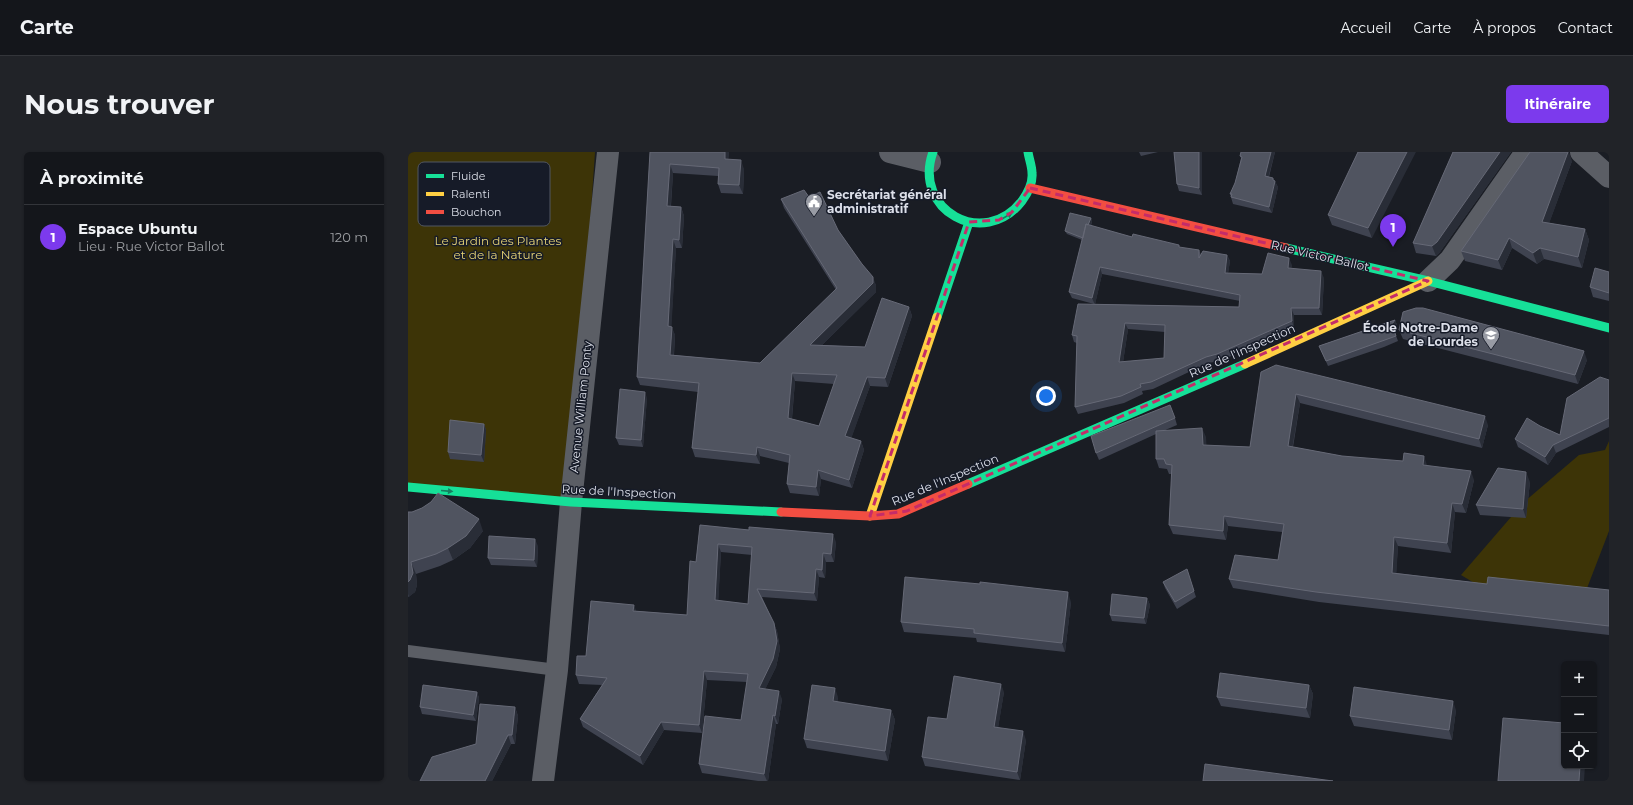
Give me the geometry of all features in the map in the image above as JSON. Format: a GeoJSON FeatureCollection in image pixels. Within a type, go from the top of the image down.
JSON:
{"type":"FeatureCollection","features":[{"type":"Feature","properties":{"kind":"street","name":"Avenue William Ponty"},"geometry":{"type":"LineString","coordinates":[[543,781],[557,670],[571,502],[608,152]]}},
{"type":"Feature","properties":{"kind":"street"},"geometry":{"type":"LineString","coordinates":[[890,152],[929,155],[928,171],[930,184],[940,204],[953,216],[969,222],[984,223],[1006,217],[1018,207],[1027,195],[1030,188],[1032,172],[1028,152]]}},
{"type":"Feature","properties":{"kind":"street"},"geometry":{"type":"LineString","coordinates":[[1428,281],[1450,260],[1526,152]]}},
{"type":"Feature","properties":{"kind":"street"},"geometry":{"type":"LineString","coordinates":[[1581,152],[1609,177]]}},
{"type":"Feature","properties":{"kind":"street","name":"Rue Victor Ballot"},"geometry":{"type":"LineString","coordinates":[[1030,188],[1428,281],[1609,328]]}},
{"type":"Feature","properties":{"kind":"street"},"geometry":{"type":"LineString","coordinates":[[870,516],[969,222]]}},
{"type":"Feature","properties":{"kind":"street","name":"Rue de l'Inspection"},"geometry":{"type":"LineString","coordinates":[[408,487],[571,502],[889,516],[907,511],[1428,281]]}},
{"type":"Feature","properties":{"kind":"lane"},"geometry":{"type":"LineString","coordinates":[[408,651],[557,670]]}},
{"type":"Feature","properties":{"kind":"highlighted area"},"geometry":{"type":"Polygon","coordinates":[[[1030,188],[1428,281],[907,511],[870,516],[969,222],[999,220],[1012,212],[1030,188]]]}},
{"type":"Feature","properties":{"kind":"green space","name":"Le Jardin des Plantes et de la Nature"},"geometry":{"type":"Polygon","coordinates":[[[408,152],[595,152],[571,502],[408,487],[408,152]]]}},
{"type":"Feature","properties":{"kind":"green space"},"geometry":{"type":"Polygon","coordinates":[[[1609,441],[1609,531],[1584,596],[1481,587],[1461,575],[1524,502],[1579,455],[1605,450],[1609,441]]]}},
{"type":"Feature","properties":{"kind":"building"},"geometry":{"type":"Polygon","coordinates":[[[650,152],[725,152],[725,159],[741,160],[739,185],[718,184],[719,168],[670,164],[667,206],[681,207],[679,240],[673,239],[668,326],[672,327],[670,355],[760,363],[837,288],[781,199],[804,190],[809,197],[820,192],[838,230],[873,277],[873,283],[810,345],[865,347],[882,298],[909,307],[885,378],[867,377],[845,436],[861,441],[849,480],[818,470],[816,487],[787,484],[790,455],[757,447],[756,455],[692,448],[699,383],[637,377],[650,152]],[[792,373],[788,418],[819,426],[837,375],[792,373]]]}},
{"type":"Feature","properties":{"kind":"building"},"geometry":{"type":"Polygon","coordinates":[[[1174,152],[1199,152],[1199,188],[1177,184],[1174,152]]]}},
{"type":"Feature","properties":{"kind":"building"},"geometry":{"type":"Polygon","coordinates":[[[1241,152],[1271,152],[1265,176],[1273,178],[1275,181],[1269,207],[1231,197],[1232,194],[1230,194],[1235,183],[1242,157],[1240,156],[1241,152]]]}},
{"type":"Feature","properties":{"kind":"building"},"geometry":{"type":"Polygon","coordinates":[[[1358,152],[1407,152],[1368,228],[1328,215],[1358,152]]]}},
{"type":"Feature","properties":{"kind":"building"},"geometry":{"type":"Polygon","coordinates":[[[1453,152],[1500,152],[1437,242],[1432,246],[1413,243],[1453,152]]]}},
{"type":"Feature","properties":{"kind":"building"},"geometry":{"type":"Polygon","coordinates":[[[1530,152],[1568,152],[1542,222],[1585,229],[1578,257],[1540,248],[1533,253],[1509,238],[1498,260],[1461,251],[1530,152]]]}},
{"type":"Feature","properties":{"kind":"building"},"geometry":{"type":"Polygon","coordinates":[[[1070,213],[1091,218],[1088,225],[1086,224],[1083,238],[1065,231],[1070,213]]]}},
{"type":"Feature","properties":{"kind":"building"},"geometry":{"type":"Polygon","coordinates":[[[1086,224],[1132,237],[1133,234],[1179,245],[1179,247],[1199,250],[1199,258],[1203,251],[1227,255],[1225,273],[1262,274],[1268,253],[1289,258],[1288,268],[1321,271],[1319,308],[1291,308],[1292,321],[1151,382],[1140,384],[1141,387],[1121,396],[1075,407],[1077,336],[1072,335],[1078,304],[1239,307],[1240,295],[1100,267],[1092,298],[1069,292],[1086,224]],[[1125,323],[1119,362],[1164,358],[1165,325],[1125,323]]]}},
{"type":"Feature","properties":{"kind":"building"},"geometry":{"type":"Polygon","coordinates":[[[1595,268],[1609,272],[1609,293],[1590,287],[1595,268]]]}},
{"type":"Feature","properties":{"kind":"building"},"geometry":{"type":"Polygon","coordinates":[[[1416,308],[1423,308],[1584,351],[1575,375],[1399,330],[1403,312],[1416,308]]]}},
{"type":"Feature","properties":{"kind":"building"},"geometry":{"type":"Polygon","coordinates":[[[1395,320],[1392,324],[1396,336],[1326,361],[1319,346],[1395,320]]]}},
{"type":"Feature","properties":{"kind":"building"},"geometry":{"type":"Polygon","coordinates":[[[1276,365],[1485,416],[1479,439],[1296,394],[1288,446],[1342,456],[1403,461],[1404,453],[1424,456],[1423,465],[1471,471],[1462,504],[1452,503],[1447,543],[1394,537],[1392,573],[1487,584],[1488,577],[1609,590],[1609,626],[1316,592],[1229,579],[1235,555],[1278,560],[1284,524],[1224,516],[1223,531],[1169,525],[1172,465],[1166,464],[1164,459],[1156,459],[1156,431],[1202,428],[1203,445],[1250,447],[1261,372],[1276,365]]]}},
{"type":"Feature","properties":{"kind":"building"},"geometry":{"type":"Polygon","coordinates":[[[1600,377],[1609,380],[1609,418],[1553,445],[1545,457],[1515,439],[1527,418],[1560,435],[1567,398],[1600,377]]]}},
{"type":"Feature","properties":{"kind":"building"},"geometry":{"type":"Polygon","coordinates":[[[620,389],[645,392],[641,440],[616,438],[620,389]]]}},
{"type":"Feature","properties":{"kind":"building"},"geometry":{"type":"Polygon","coordinates":[[[1170,405],[1175,418],[1096,453],[1091,436],[1170,405]]]}},
{"type":"Feature","properties":{"kind":"building"},"geometry":{"type":"Polygon","coordinates":[[[450,420],[484,424],[481,455],[448,452],[450,420]]]}},
{"type":"Feature","properties":{"kind":"building"},"geometry":{"type":"Polygon","coordinates":[[[1498,468],[1526,472],[1523,509],[1476,505],[1498,468]]]}},
{"type":"Feature","properties":{"kind":"building"},"geometry":{"type":"Polygon","coordinates":[[[438,493],[479,519],[466,536],[448,548],[436,554],[411,562],[413,573],[408,582],[408,512],[422,508],[431,502],[438,493]]]}},
{"type":"Feature","properties":{"kind":"building"},"geometry":{"type":"Polygon","coordinates":[[[700,525],[749,530],[749,527],[833,534],[831,554],[823,553],[822,570],[816,569],[814,593],[757,589],[774,623],[777,641],[773,659],[759,688],[779,691],[775,716],[773,715],[764,774],[699,764],[705,716],[741,720],[748,674],[704,671],[699,725],[661,722],[640,756],[580,719],[607,678],[576,675],[577,656],[586,656],[591,601],[634,605],[633,611],[687,615],[690,561],[696,562],[700,525]],[[718,544],[715,600],[748,604],[752,547],[718,544]]]}},
{"type":"Feature","properties":{"kind":"building"},"geometry":{"type":"Polygon","coordinates":[[[489,536],[535,539],[534,560],[488,558],[489,536]]]}},
{"type":"Feature","properties":{"kind":"building"},"geometry":{"type":"Polygon","coordinates":[[[1187,569],[1194,591],[1175,602],[1163,582],[1187,569]]]}},
{"type":"Feature","properties":{"kind":"building"},"geometry":{"type":"Polygon","coordinates":[[[905,577],[980,584],[980,582],[1068,592],[1062,643],[974,633],[974,629],[901,622],[905,577]]]}},
{"type":"Feature","properties":{"kind":"building"},"geometry":{"type":"Polygon","coordinates":[[[1112,594],[1147,598],[1144,618],[1110,615],[1112,594]]]}},
{"type":"Feature","properties":{"kind":"building"},"geometry":{"type":"Polygon","coordinates":[[[1220,673],[1309,685],[1306,708],[1217,697],[1220,673]]]}},
{"type":"Feature","properties":{"kind":"building"},"geometry":{"type":"Polygon","coordinates":[[[954,676],[1001,684],[994,727],[1023,731],[1017,772],[922,757],[928,717],[947,719],[954,676]]]}},
{"type":"Feature","properties":{"kind":"building"},"geometry":{"type":"Polygon","coordinates":[[[423,685],[477,692],[473,715],[420,707],[423,685]]]}},
{"type":"Feature","properties":{"kind":"building"},"geometry":{"type":"Polygon","coordinates":[[[812,685],[835,688],[833,701],[891,710],[885,751],[804,739],[812,685]]]}},
{"type":"Feature","properties":{"kind":"building"},"geometry":{"type":"Polygon","coordinates":[[[1354,687],[1453,701],[1449,730],[1350,716],[1354,687]]]}},
{"type":"Feature","properties":{"kind":"building"},"geometry":{"type":"Polygon","coordinates":[[[480,704],[515,707],[512,735],[508,735],[485,781],[420,781],[432,757],[476,744],[480,704]]]}},
{"type":"Feature","properties":{"kind":"building"},"geometry":{"type":"Polygon","coordinates":[[[1503,718],[1561,723],[1561,769],[1580,769],[1579,781],[1498,781],[1503,718]]]}},
{"type":"Feature","properties":{"kind":"building"},"geometry":{"type":"Polygon","coordinates":[[[1205,764],[1333,781],[1203,781],[1205,764]]]}},
{"type":"Feature","properties":{"kind":"traffic: fast"},"geometry":{"type":"LineString","coordinates":[[933,152],[929,173],[933,191],[942,206],[955,217],[972,222],[989,222],[1006,215],[1022,201],[1032,181],[1032,168],[1028,152]]}},
{"type":"Feature","properties":{"kind":"traffic: fast"},"geometry":{"type":"LineString","coordinates":[[937,317],[969,222]]}},
{"type":"Feature","properties":{"kind":"traffic: fast"},"geometry":{"type":"LineString","coordinates":[[1286,248],[1428,281],[1609,328]]}},
{"type":"Feature","properties":{"kind":"traffic: fast"},"geometry":{"type":"LineString","coordinates":[[968,484],[1245,364]]}},
{"type":"Feature","properties":{"kind":"traffic: fast"},"geometry":{"type":"LineString","coordinates":[[408,487],[571,502],[781,512]]}},
{"type":"Feature","properties":{"kind":"traffic: slow"},"geometry":{"type":"LineString","coordinates":[[1245,364],[1428,281]]}},
{"type":"Feature","properties":{"kind":"traffic: slow"},"geometry":{"type":"LineString","coordinates":[[870,516],[937,317]]}},
{"type":"Feature","properties":{"kind":"traffic: jam"},"geometry":{"type":"LineString","coordinates":[[1030,188],[1286,248]]}},
{"type":"Feature","properties":{"kind":"traffic: jam"},"geometry":{"type":"LineString","coordinates":[[781,512],[870,516],[898,514],[968,484]]}},
{"type":"Feature","properties":{"kind":"place","name":"Secrétariat général administratif"},"geometry":{"type":"Point","coordinates":[814,217]}},
{"type":"Feature","properties":{"kind":"place","name":"Espace Ubuntu"},"geometry":{"type":"Point","coordinates":[1393,247]}},
{"type":"Feature","properties":{"kind":"place","name":"École Notre-Dame de Lourdes"},"geometry":{"type":"Point","coordinates":[1491,350]}}]}
